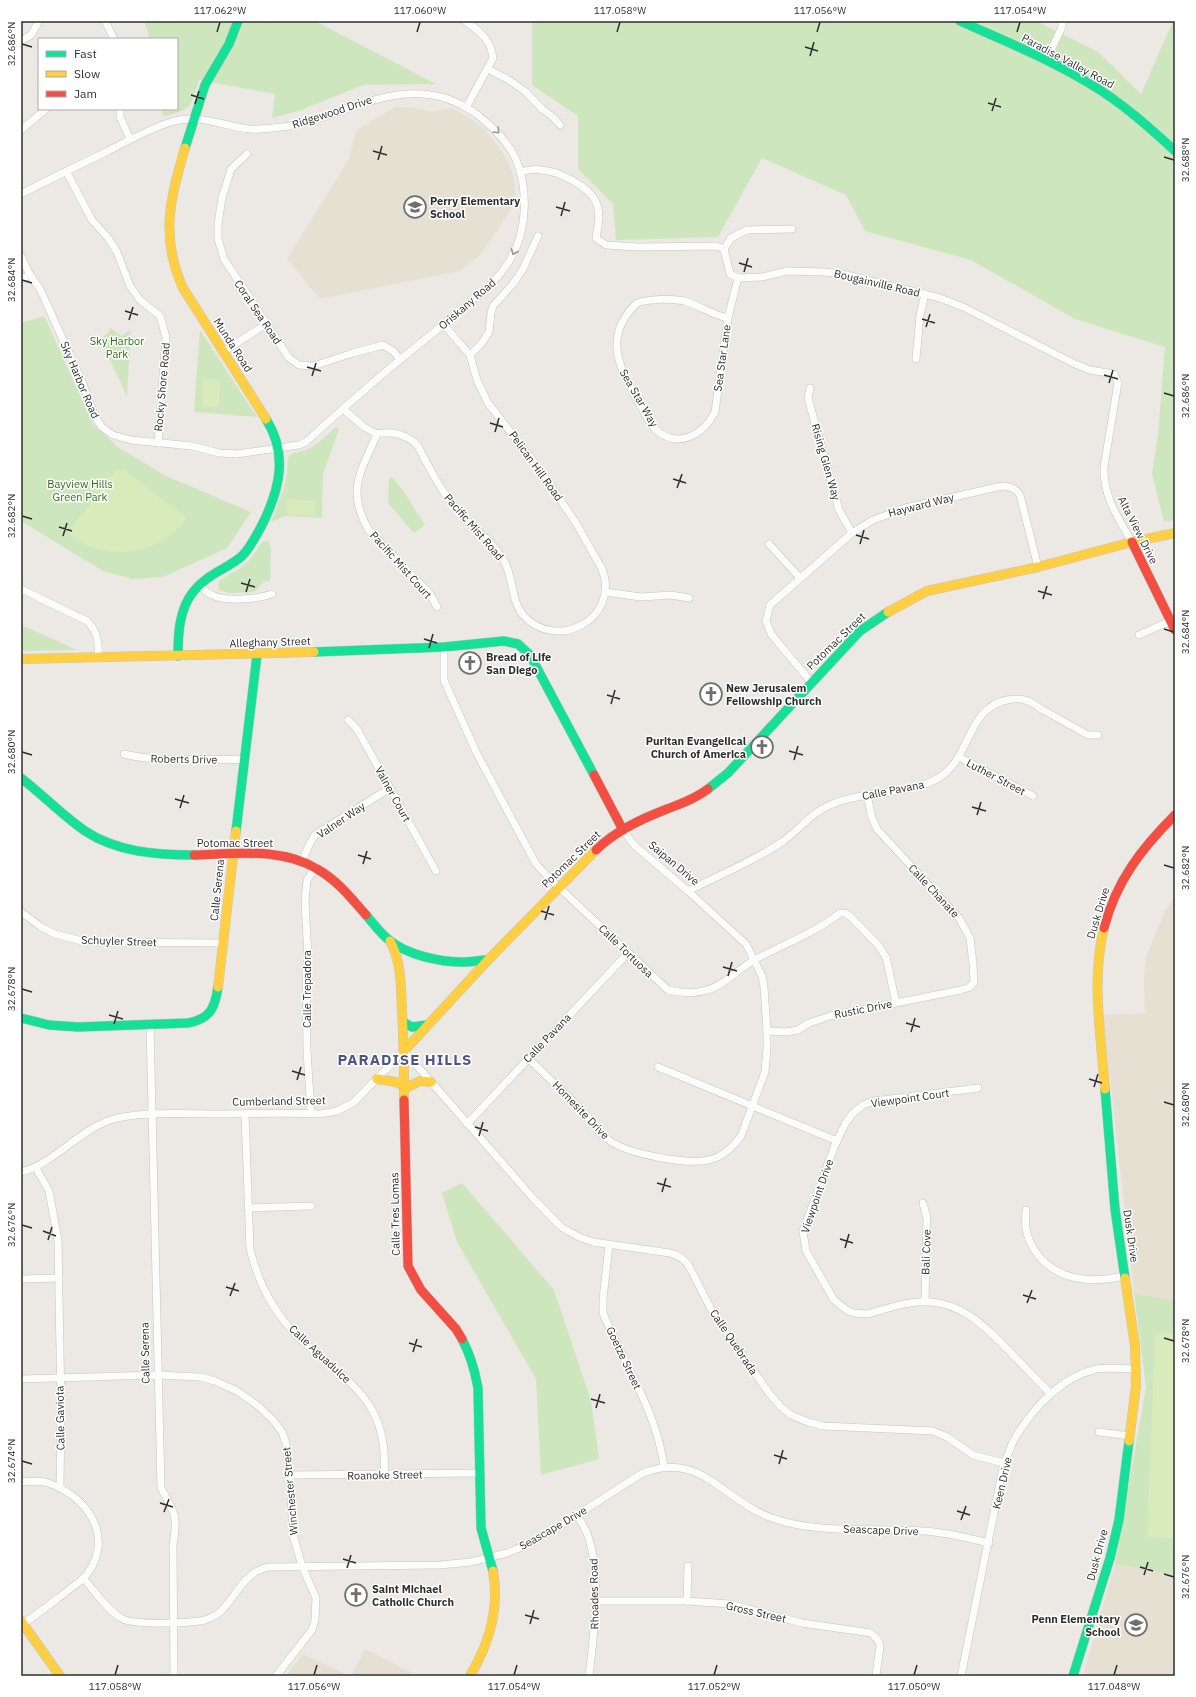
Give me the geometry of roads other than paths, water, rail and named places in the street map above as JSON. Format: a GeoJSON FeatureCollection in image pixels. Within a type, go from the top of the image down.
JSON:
{"type":"FeatureCollection","features":[{"type":"Feature","properties":{"kind":"street"},"geometry":{"type":"LineString","coordinates":[[105,21],[114,38]]}},
{"type":"Feature","properties":{"kind":"street","name":"Munda Road"},"geometry":{"type":"LineString","coordinates":[[178,656],[178,629],[181,616],[188,600],[199,586],[211,575],[228,566],[243,555],[255,539],[276,490],[280,474],[277,441],[269,423],[183,288],[175,270],[170,244],[170,205],[175,182],[205,85],[229,44],[238,21]]}},
{"type":"Feature","properties":{"kind":"street"},"geometry":{"type":"LineString","coordinates":[[465,21],[482,34],[489,44],[493,58],[467,106]]}},
{"type":"Feature","properties":{"kind":"street","name":"Paradise Valley Road"},"geometry":{"type":"LineString","coordinates":[[960,21],[1046,61],[1108,96],[1148,126],[1175,151]]}},
{"type":"Feature","properties":{"kind":"street"},"geometry":{"type":"LineString","coordinates":[[1046,61],[1062,27],[1062,21]]}},
{"type":"Feature","properties":{"kind":"street"},"geometry":{"type":"LineString","coordinates":[[21,41],[31,35],[38,23]]}},
{"type":"Feature","properties":{"kind":"street"},"geometry":{"type":"LineString","coordinates":[[488,69],[510,80],[526,92],[560,125]]}},
{"type":"Feature","properties":{"kind":"street","name":"Ridgewood Drive"},"geometry":{"type":"LineString","coordinates":[[21,194],[130,139],[174,121],[195,119],[215,121],[248,129],[284,127],[300,124],[380,97],[410,93],[425,93],[448,98],[467,106]]}},
{"type":"Feature","properties":{"kind":"street","name":"Oriskany Road"},"geometry":{"type":"LineString","coordinates":[[278,448],[307,441],[400,359],[444,325],[495,281],[513,255],[524,214],[524,190],[520,172],[512,153],[501,135],[467,106]]}},
{"type":"Feature","properties":{"kind":"street"},"geometry":{"type":"LineString","coordinates":[[21,130],[45,110]]}},
{"type":"Feature","properties":{"kind":"street"},"geometry":{"type":"LineString","coordinates":[[120,110],[120,117],[130,139]]}},
{"type":"Feature","properties":{"kind":"street","name":"Coral Sea Road"},"geometry":{"type":"LineString","coordinates":[[247,154],[231,169],[222,198],[218,224],[218,239],[224,259],[289,358],[300,364],[313,366],[383,345],[393,351],[400,359]]}},
{"type":"Feature","properties":{"kind":"street"},"geometry":{"type":"LineString","coordinates":[[520,172],[537,169],[549,171],[587,189],[595,201],[598,209],[596,238],[606,245],[638,248],[716,246],[724,249]]}},
{"type":"Feature","properties":{"kind":"street","name":"Rocky Shore Road"},"geometry":{"type":"LineString","coordinates":[[66,171],[92,220],[108,238],[117,252],[130,286],[140,300],[160,316],[166,336],[158,443]]}},
{"type":"Feature","properties":{"kind":"street"},"geometry":{"type":"LineString","coordinates":[[738,278],[730,274],[724,249],[731,238],[747,230],[792,228]]}},
{"type":"Feature","properties":{"kind":"street"},"geometry":{"type":"LineString","coordinates":[[470,355],[481,344],[489,332],[493,306],[513,284],[523,269],[538,236]]}},
{"type":"Feature","properties":{"kind":"street","name":"Sky Harbor Road"},"geometry":{"type":"LineString","coordinates":[[21,256],[30,275],[40,289],[83,384],[98,422],[107,432],[119,438],[192,446],[219,454],[237,454],[278,448]]}},
{"type":"Feature","properties":{"kind":"street","name":"Bougainville Road"},"geometry":{"type":"LineString","coordinates":[[738,278],[762,276],[787,271],[824,272],[842,274],[940,298],[963,307],[1075,364],[1090,370],[1114,374],[1118,383],[1117,389]]}},
{"type":"Feature","properties":{"kind":"street"},"geometry":{"type":"LineString","coordinates":[[21,279],[30,275]]}},
{"type":"Feature","properties":{"kind":"street","name":"Sea Star Lane"},"geometry":{"type":"LineString","coordinates":[[699,432],[710,421],[715,412],[728,318],[738,278]]}},
{"type":"Feature","properties":{"kind":"street"},"geometry":{"type":"LineString","coordinates":[[916,359],[920,315],[925,294]]}},
{"type":"Feature","properties":{"kind":"street","name":"Sea Star Way"},"geometry":{"type":"LineString","coordinates":[[699,432],[690,438],[674,438],[655,429],[620,367],[617,344],[620,326],[623,318],[630,310],[637,303],[644,301],[684,301],[716,315],[728,318]]}},
{"type":"Feature","properties":{"kind":"street"},"geometry":{"type":"LineString","coordinates":[[223,352],[266,324]]}},
{"type":"Feature","properties":{"kind":"street","name":"Pelican Hill Road"},"geometry":{"type":"LineString","coordinates":[[444,325],[470,355],[477,380],[488,402],[543,474],[576,523],[605,577],[605,592]]}},
{"type":"Feature","properties":{"kind":"street","name":"Rising Glen Way"},"geometry":{"type":"LineString","coordinates":[[810,388],[808,398],[840,510],[852,533]]}},
{"type":"Feature","properties":{"kind":"street","name":"Alta View Drive"},"geometry":{"type":"LineString","coordinates":[[1117,389],[1104,474],[1110,503],[1132,542],[1175,630]]}},
{"type":"Feature","properties":{"kind":"street"},"geometry":{"type":"LineString","coordinates":[[343,409],[364,427],[377,434]]}},
{"type":"Feature","properties":{"kind":"street","name":"Pacific Mist Road"},"geometry":{"type":"LineString","coordinates":[[377,434],[399,434],[415,443],[420,448],[424,459],[447,496],[503,557],[510,572],[513,594],[518,607],[524,616],[533,624],[556,631],[577,628],[588,621],[598,611],[605,592]]}},
{"type":"Feature","properties":{"kind":"street","name":"Pacific Mist Court"},"geometry":{"type":"LineString","coordinates":[[377,434],[361,468],[358,480],[357,502],[361,517],[368,529],[430,594],[437,607]]}},
{"type":"Feature","properties":{"kind":"street","name":"Hayward Way"},"geometry":{"type":"LineString","coordinates":[[811,682],[771,634],[766,621],[770,605],[852,533],[873,520],[891,512],[1002,486],[1010,486],[1020,495],[1038,566]]}},
{"type":"Feature","properties":{"kind":"street","name":"Potomac Street"},"geometry":{"type":"LineString","coordinates":[[21,778],[78,826],[96,837],[112,844],[144,854],[168,856],[233,853],[277,855],[302,861],[315,868],[343,888],[390,941],[408,951],[430,957],[469,963],[488,960],[606,840],[636,822],[690,801],[702,794],[728,773],[860,631],[882,615],[906,601],[938,588],[1175,533]]}},
{"type":"Feature","properties":{"kind":"street"},"geometry":{"type":"LineString","coordinates":[[768,544],[800,578]]}},
{"type":"Feature","properties":{"kind":"street"},"geometry":{"type":"LineString","coordinates":[[199,586],[212,595],[222,599],[262,597],[272,594]]}},
{"type":"Feature","properties":{"kind":"street"},"geometry":{"type":"LineString","coordinates":[[21,589],[87,621],[97,636],[99,645],[98,658]]}},
{"type":"Feature","properties":{"kind":"street"},"geometry":{"type":"LineString","coordinates":[[605,592],[641,597],[671,595],[689,598]]}},
{"type":"Feature","properties":{"kind":"street"},"geometry":{"type":"LineString","coordinates":[[1139,635],[1170,621]]}},
{"type":"Feature","properties":{"kind":"street","name":"Alleghany Street"},"geometry":{"type":"LineString","coordinates":[[21,659],[257,655],[444,647],[504,641],[518,644]]}},
{"type":"Feature","properties":{"kind":"street","name":"Saipan Drive"},"geometry":{"type":"LineString","coordinates":[[518,644],[530,655],[623,830],[634,845],[688,891],[746,944],[755,959],[762,976],[764,988],[767,1049],[765,1072],[752,1105]]}},
{"type":"Feature","properties":{"kind":"street","name":"Calle Tortuosa"},"geometry":{"type":"LineString","coordinates":[[444,647],[444,680],[476,752],[536,864],[668,990],[675,992],[708,990],[755,959],[828,923],[840,913],[845,913],[852,917],[878,945],[886,958],[896,1003]]}},
{"type":"Feature","properties":{"kind":"street","name":"Calle Serena"},"geometry":{"type":"LineString","coordinates":[[174,1676],[173,1546],[177,1524],[174,1512],[160,1488],[150,1025],[194,1023],[207,1016],[216,1002],[224,943],[233,853],[246,760],[257,655]]}},
{"type":"Feature","properties":{"kind":"street","name":"Calle Pavana"},"geometry":{"type":"LineString","coordinates":[[688,891],[783,841],[817,811],[838,801],[927,784],[946,773],[959,757],[979,716],[992,705],[1007,700],[1026,700],[1088,735],[1098,735]]}},
{"type":"Feature","properties":{"kind":"street","name":"Valner Court"},"geometry":{"type":"LineString","coordinates":[[348,720],[357,729],[436,871]]}},
{"type":"Feature","properties":{"kind":"street","name":"Roberts Drive"},"geometry":{"type":"LineString","coordinates":[[124,754],[166,761],[246,760]]}},
{"type":"Feature","properties":{"kind":"street","name":"Luther Street"},"geometry":{"type":"LineString","coordinates":[[959,757],[1033,796]]}},
{"type":"Feature","properties":{"kind":"street","name":"Valner Way"},"geometry":{"type":"LineString","coordinates":[[302,861],[315,835],[390,788]]}},
{"type":"Feature","properties":{"kind":"street","name":"Calle Chanate"},"geometry":{"type":"LineString","coordinates":[[867,795],[876,829],[959,918],[966,928],[971,943],[974,982],[970,987],[961,990]]}},
{"type":"Feature","properties":{"kind":"street","name":"Dusk Drive"},"geometry":{"type":"LineString","coordinates":[[1073,1676],[1108,1562],[1119,1520],[1136,1386],[1135,1346],[1115,1209],[1097,988],[1099,956],[1105,922],[1120,883],[1142,850],[1158,830],[1175,815]]}},
{"type":"Feature","properties":{"kind":"street","name":"Calle Trepadora"},"geometry":{"type":"LineString","coordinates":[[311,1113],[306,972],[308,958],[305,901],[307,880],[315,868]]}},
{"type":"Feature","properties":{"kind":"street","name":"Schuyler Street"},"geometry":{"type":"LineString","coordinates":[[21,912],[41,927],[55,934],[86,942],[224,943]]}},
{"type":"Feature","properties":{"kind":"street","name":"Calle Tres Lomas"},"geometry":{"type":"LineString","coordinates":[[390,941],[394,948],[401,981],[404,1051],[408,1266],[421,1290],[456,1329],[467,1348],[476,1376],[478,1388],[481,1528],[484,1544],[489,1557],[495,1591],[494,1619],[486,1646],[470,1676]]}},
{"type":"Feature","properties":{"kind":"street","name":"Calle Pavana"},"geometry":{"type":"LineString","coordinates":[[467,1124],[628,953]]}},
{"type":"Feature","properties":{"kind":"street","name":"Cumberland Street"},"geometry":{"type":"LineString","coordinates":[[21,1172],[36,1168],[89,1130],[110,1120],[125,1116],[320,1114],[343,1109],[352,1103],[377,1079],[488,960]]}},
{"type":"Feature","properties":{"kind":"street","name":"Rustic Drive"},"geometry":{"type":"LineString","coordinates":[[767,1031],[786,1032],[798,1030],[810,1022],[830,1016],[961,990]]}},
{"type":"Feature","properties":{"kind":"street"},"geometry":{"type":"LineString","coordinates":[[21,1018],[52,1026],[150,1025]]}},
{"type":"Feature","properties":{"kind":"street"},"geometry":{"type":"LineString","coordinates":[[403,1022],[412,1027],[427,1026]]}},
{"type":"Feature","properties":{"kind":"street","name":"Calle Quebrada"},"geometry":{"type":"LineString","coordinates":[[404,1051],[532,1197],[561,1227],[578,1237],[609,1245],[670,1253],[684,1260],[689,1266],[714,1316],[769,1393],[781,1407],[791,1415],[804,1421],[823,1426],[933,1431],[947,1437],[973,1455],[1004,1463]]}},
{"type":"Feature","properties":{"kind":"street","name":"Homesite Drive"},"geometry":{"type":"LineString","coordinates":[[528,1058],[585,1113],[592,1124],[609,1140],[638,1153],[691,1161],[714,1158],[725,1152],[737,1141],[752,1105]]}},
{"type":"Feature","properties":{"kind":"street"},"geometry":{"type":"LineString","coordinates":[[658,1067],[837,1141]]}},
{"type":"Feature","properties":{"kind":"street"},"geometry":{"type":"LineString","coordinates":[[377,1079],[396,1082],[404,1087],[420,1081],[431,1082]]}},
{"type":"Feature","properties":{"kind":"street","name":"Viewpoint Court"},"geometry":{"type":"LineString","coordinates":[[837,1141],[852,1114],[863,1105],[874,1101],[978,1088]]}},
{"type":"Feature","properties":{"kind":"street","name":"Calle Aguadulce"},"geometry":{"type":"LineString","coordinates":[[246,1114],[250,1249],[255,1270],[275,1308],[289,1327],[360,1392],[371,1407],[379,1424],[384,1440],[386,1456],[384,1475]]}},
{"type":"Feature","properties":{"kind":"street","name":"Viewpoint Drive"},"geometry":{"type":"LineString","coordinates":[[837,1141],[803,1231],[806,1251],[834,1300],[848,1311],[867,1314],[910,1303],[925,1302],[943,1304],[956,1308],[969,1314],[986,1327],[1050,1394]]}},
{"type":"Feature","properties":{"kind":"street","name":"Calle Gaviota"},"geometry":{"type":"LineString","coordinates":[[36,1168],[49,1191],[57,1233],[59,1378],[61,1406],[60,1488]]}},
{"type":"Feature","properties":{"kind":"street","name":"Bali Cove"},"geometry":{"type":"LineString","coordinates":[[922,1203],[927,1218],[925,1302]]}},
{"type":"Feature","properties":{"kind":"street"},"geometry":{"type":"LineString","coordinates":[[248,1208],[311,1206]]}},
{"type":"Feature","properties":{"kind":"street"},"geometry":{"type":"LineString","coordinates":[[1026,1210],[1026,1230],[1031,1243],[1044,1261],[1056,1270],[1070,1277],[1086,1280],[1112,1279],[1124,1276]]}},
{"type":"Feature","properties":{"kind":"street","name":"Goetze Street"},"geometry":{"type":"LineString","coordinates":[[609,1245],[603,1299],[603,1313],[655,1424],[662,1446],[664,1467]]}},
{"type":"Feature","properties":{"kind":"street"},"geometry":{"type":"LineString","coordinates":[[21,1279],[58,1278]]}},
{"type":"Feature","properties":{"kind":"street","name":"Keen Drive"},"geometry":{"type":"LineString","coordinates":[[961,1676],[1004,1463],[1015,1438],[1037,1407],[1059,1386],[1076,1376],[1097,1369],[1136,1369]]}},
{"type":"Feature","properties":{"kind":"street","name":"Winchester Street"},"geometry":{"type":"LineString","coordinates":[[21,1379],[157,1375],[208,1379],[247,1397],[265,1412],[282,1432],[286,1443],[290,1475],[293,1535],[302,1566],[316,1598],[315,1620],[312,1630],[276,1676]]}},
{"type":"Feature","properties":{"kind":"street"},"geometry":{"type":"LineString","coordinates":[[1099,1432],[1130,1436]]}},
{"type":"Feature","properties":{"kind":"street","name":"Seascape Drive"},"geometry":{"type":"LineString","coordinates":[[83,1578],[111,1610],[122,1619],[136,1622],[204,1620],[217,1614],[248,1578],[261,1568],[302,1566],[440,1565],[471,1562],[508,1552],[522,1547],[577,1516],[641,1474],[664,1467],[685,1468],[699,1473],[752,1509],[772,1518],[791,1524],[826,1528],[925,1531],[989,1543]]}},
{"type":"Feature","properties":{"kind":"street","name":"Roanoke Street"},"geometry":{"type":"LineString","coordinates":[[290,1475],[479,1474]]}},
{"type":"Feature","properties":{"kind":"street"},"geometry":{"type":"LineString","coordinates":[[21,1482],[44,1482],[60,1488],[80,1500],[89,1511],[95,1525],[98,1539],[96,1553],[91,1567],[83,1578],[22,1622],[60,1676]]}},
{"type":"Feature","properties":{"kind":"street","name":"Rhoades Road"},"geometry":{"type":"LineString","coordinates":[[577,1516],[582,1522],[593,1549],[596,1601],[595,1627],[589,1676]]}},
{"type":"Feature","properties":{"kind":"street"},"geometry":{"type":"LineString","coordinates":[[687,1601],[688,1566]]}},
{"type":"Feature","properties":{"kind":"street","name":"Gross Street"},"geometry":{"type":"LineString","coordinates":[[596,1601],[687,1601],[730,1604],[802,1623],[871,1633],[878,1640],[880,1646],[876,1676]]}},
{"type":"Feature","properties":{"kind":"place","name":"Perry Elementary School"},"geometry":{"type":"Point","coordinates":[415,207]}},
{"type":"Feature","properties":{"kind":"place","name":"Bread of Life San Diego"},"geometry":{"type":"Point","coordinates":[470,663]}},
{"type":"Feature","properties":{"kind":"place","name":"New Jerusalem Fellowship Church"},"geometry":{"type":"Point","coordinates":[711,694]}},
{"type":"Feature","properties":{"kind":"place","name":"Puritan Evangelical Church of America"},"geometry":{"type":"Point","coordinates":[762,747]}},
{"type":"Feature","properties":{"kind":"place","name":"Saint Michael Catholic Church"},"geometry":{"type":"Point","coordinates":[356,1595]}},
{"type":"Feature","properties":{"kind":"place","name":"Penn Elementary School"},"geometry":{"type":"Point","coordinates":[1136,1625]}},
{"type":"Feature","properties":{"kind":"district","name":"PARADISE HILLS"},"geometry":{"type":"Point","coordinates":[405,1060]}},
{"type":"Feature","properties":{"kind":"park label","name":"Sky Harbor Park"},"geometry":{"type":"Point","coordinates":[117,347]}},
{"type":"Feature","properties":{"kind":"park label","name":"Bayview Hills Green Park"},"geometry":{"type":"Point","coordinates":[80,490]}}]}
